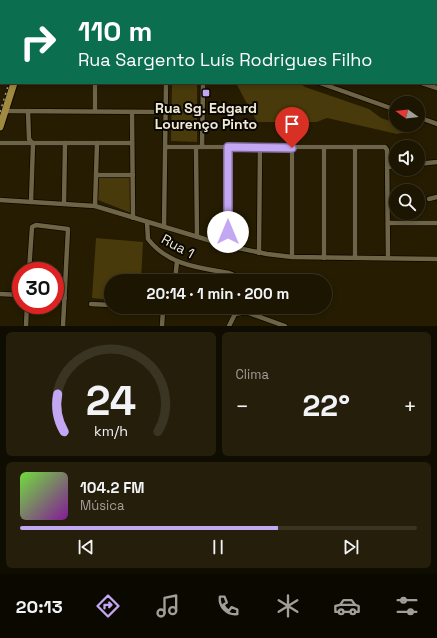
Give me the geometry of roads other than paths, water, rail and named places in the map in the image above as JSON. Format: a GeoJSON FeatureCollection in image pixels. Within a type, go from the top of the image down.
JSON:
{"type":"FeatureCollection","features":[{"type":"Feature","properties":{"kind":"main road"},"geometry":{"type":"LineString","coordinates":[[0,127],[14,84]]}},
{"type":"Feature","properties":{"kind":"street"},"geometry":{"type":"LineString","coordinates":[[95,84],[95,112]]}},
{"type":"Feature","properties":{"kind":"street"},"geometry":{"type":"LineString","coordinates":[[164,227],[166,84]]}},
{"type":"Feature","properties":{"kind":"street"},"geometry":{"type":"LineString","coordinates":[[202,147],[203,84]]}},
{"type":"Feature","properties":{"kind":"street"},"geometry":{"type":"LineString","coordinates":[[323,84],[389,108]]}},
{"type":"Feature","properties":{"kind":"street"},"geometry":{"type":"LineString","coordinates":[[425,84],[437,88]]}},
{"type":"Feature","properties":{"kind":"street"},"geometry":{"type":"LineString","coordinates":[[6,111],[166,112]]}},
{"type":"Feature","properties":{"kind":"street"},"geometry":{"type":"LineString","coordinates":[[28,111],[29,139],[33,144],[31,202]]}},
{"type":"Feature","properties":{"kind":"street"},"geometry":{"type":"LineString","coordinates":[[132,112],[133,218]]}},
{"type":"Feature","properties":{"kind":"street"},"geometry":{"type":"LineString","coordinates":[[425,120],[437,124]]}},
{"type":"Feature","properties":{"kind":"street"},"geometry":{"type":"LineString","coordinates":[[0,143],[132,143]]}},
{"type":"Feature","properties":{"kind":"street"},"geometry":{"type":"LineString","coordinates":[[64,203],[65,143]]}},
{"type":"Feature","properties":{"kind":"street"},"geometry":{"type":"LineString","coordinates":[[95,206],[97,143]]}},
{"type":"Feature","properties":{"kind":"street"},"geometry":{"type":"LineString","coordinates":[[166,147],[383,147],[387,150],[388,258]]}},
{"type":"Feature","properties":{"kind":"street"},"geometry":{"type":"LineString","coordinates":[[196,147],[197,236]]}},
{"type":"Feature","properties":{"kind":"street"},"geometry":{"type":"LineString","coordinates":[[228,147],[228,246]]}},
{"type":"Feature","properties":{"kind":"street"},"geometry":{"type":"LineString","coordinates":[[259,253],[260,147]]}},
{"type":"Feature","properties":{"kind":"street"},"geometry":{"type":"LineString","coordinates":[[355,147],[355,258]]}},
{"type":"Feature","properties":{"kind":"street"},"geometry":{"type":"LineString","coordinates":[[292,148],[292,257]]}},
{"type":"Feature","properties":{"kind":"street"},"geometry":{"type":"LineString","coordinates":[[324,148],[324,258]]}},
{"type":"Feature","properties":{"kind":"street"},"geometry":{"type":"LineString","coordinates":[[425,163],[437,162]]}},
{"type":"Feature","properties":{"kind":"street"},"geometry":{"type":"LineString","coordinates":[[96,175],[133,175]]}},
{"type":"Feature","properties":{"kind":"street"},"geometry":{"type":"LineString","coordinates":[[429,199],[437,197]]}},
{"type":"Feature","properties":{"kind":"street"},"geometry":{"type":"LineString","coordinates":[[0,200],[95,206],[228,246],[259,253],[292,257],[437,259]]}},
{"type":"Feature","properties":{"kind":"street","name":"Rua 1"},"geometry":{"type":"LineString","coordinates":[[147,222],[148,239],[154,246],[177,261],[189,267],[232,274]]}},
{"type":"Feature","properties":{"kind":"street"},"geometry":{"type":"LineString","coordinates":[[388,223],[437,223]]}},
{"type":"Feature","properties":{"kind":"street"},"geometry":{"type":"LineString","coordinates":[[30,262],[32,230],[36,225],[67,228],[69,231],[63,326]]}},
{"type":"Feature","properties":{"kind":"street"},"geometry":{"type":"LineString","coordinates":[[176,274],[177,261]]}},
{"type":"Feature","properties":{"kind":"street"},"geometry":{"type":"LineString","coordinates":[[0,294],[12,295]]}},
{"type":"Feature","properties":{"kind":"street"},"geometry":{"type":"LineString","coordinates":[[91,304],[104,305]]}},
{"type":"Feature","properties":{"kind":"street"},"geometry":{"type":"LineString","coordinates":[[26,326],[27,314]]}},
{"type":"Feature","properties":{"kind":"street"},"geometry":{"type":"LineString","coordinates":[[162,326],[163,314]]}},
{"type":"Feature","properties":{"kind":"street"},"geometry":{"type":"LineString","coordinates":[[229,326],[235,314]]}},
{"type":"Feature","properties":{"kind":"street"},"geometry":{"type":"LineString","coordinates":[[256,314],[279,325],[285,326]]}},
{"type":"Feature","properties":{"kind":"railway"},"geometry":{"type":"LineString","coordinates":[[0,112],[9,84]]}},
{"type":"Feature","properties":{"kind":"place","name":"Rua Sg. Edgard Lourenço Pinto"},"geometry":{"type":"Point","coordinates":[206,93]}}]}
